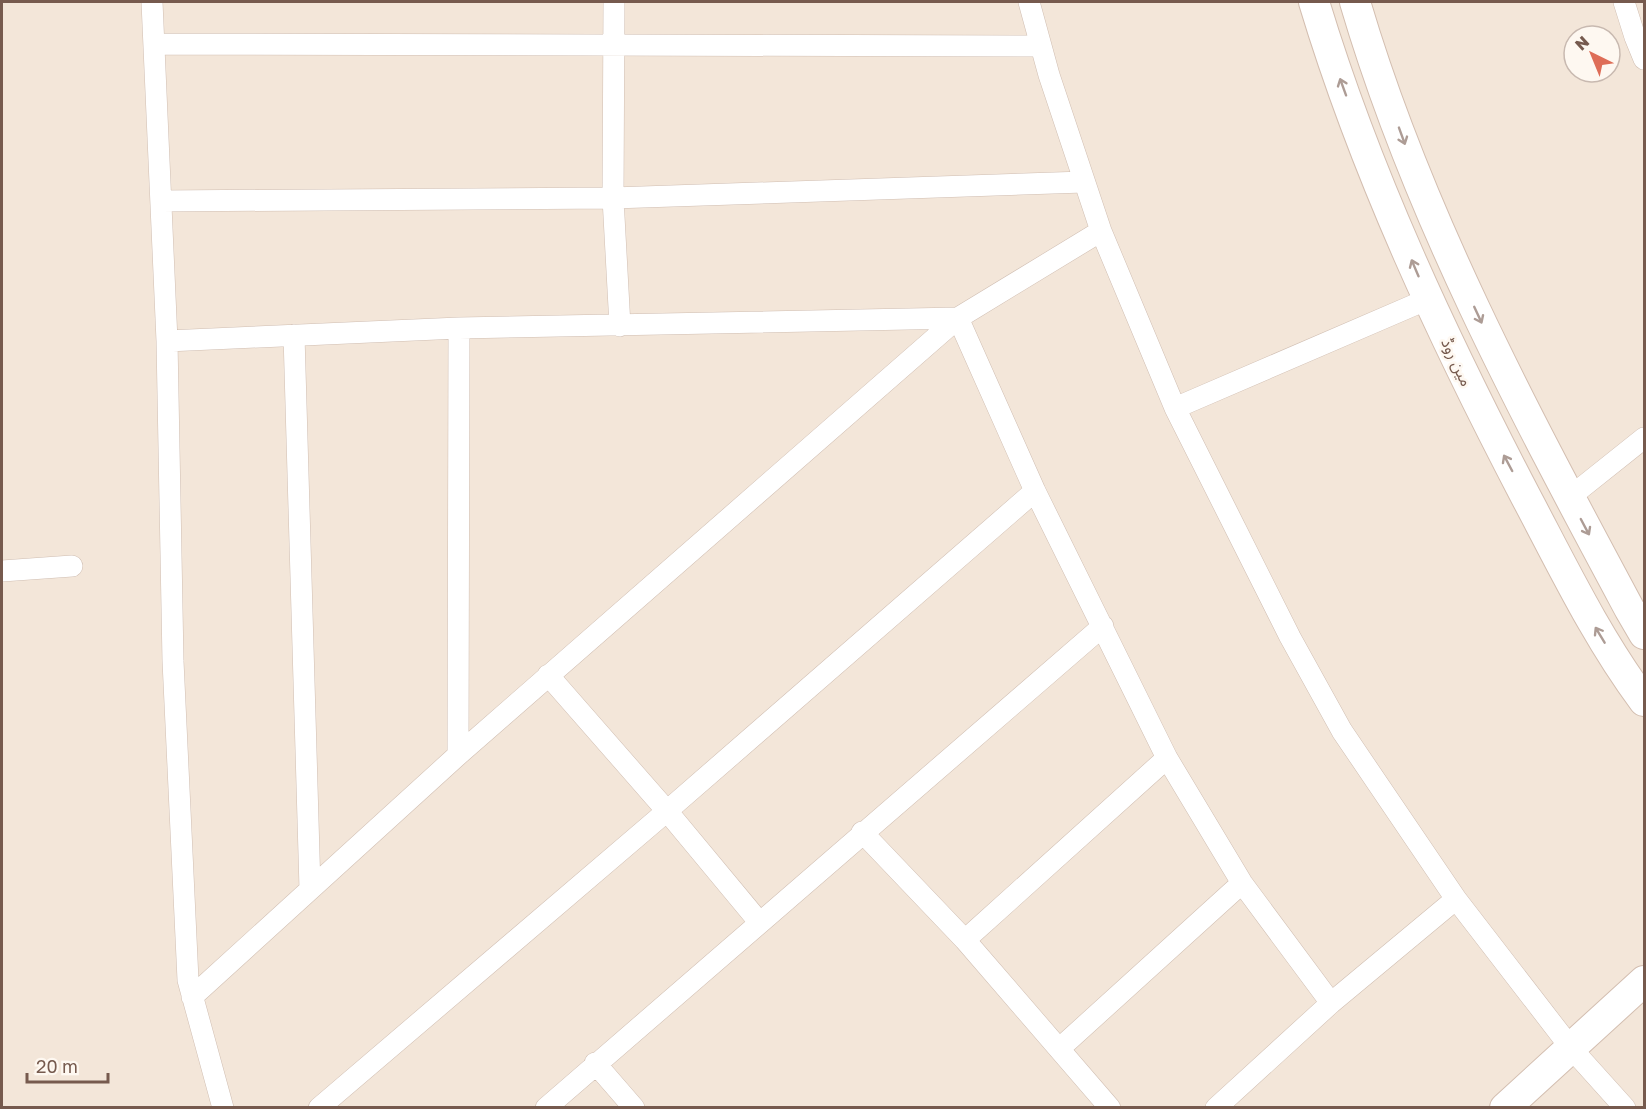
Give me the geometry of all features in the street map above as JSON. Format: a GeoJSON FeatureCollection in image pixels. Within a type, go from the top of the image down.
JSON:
{"type":"FeatureCollection","features":[{"type":"Feature","properties":{"kind":"main road","name":"مین روڈ"},"geometry":{"type":"LineString","coordinates":[[1314,2],[1329,51],[1377,180],[1428,299],[1487,423],[1597,631],[1635,670],[1644,701]]}},
{"type":"Feature","properties":{"kind":"main road"},"geometry":{"type":"LineString","coordinates":[[1355,2],[1366,39],[1413,166],[1463,283],[1516,395],[1644,633]]}},
{"type":"Feature","properties":{"kind":"main road"},"geometry":{"type":"LineString","coordinates":[[1505,1107],[1644,981]]}},
{"type":"Feature","properties":{"kind":"street"},"geometry":{"type":"LineString","coordinates":[[152,2],[167,341],[173,662],[188,980],[223,1107]]}},
{"type":"Feature","properties":{"kind":"street"},"geometry":{"type":"LineString","coordinates":[[614,2],[613,198],[620,326]]}},
{"type":"Feature","properties":{"kind":"street"},"geometry":{"type":"LineString","coordinates":[[1029,2],[1049,75],[1101,231],[1175,408],[1290,637],[1342,731],[1456,900],[1571,1048],[1625,1107]]}},
{"type":"Feature","properties":{"kind":"street"},"geometry":{"type":"LineString","coordinates":[[1624,2],[1644,59]]}},
{"type":"Feature","properties":{"kind":"street"},"geometry":{"type":"LineString","coordinates":[[154,44],[1041,46]]}},
{"type":"Feature","properties":{"kind":"street"},"geometry":{"type":"LineString","coordinates":[[161,201],[613,198],[1084,182]]}},
{"type":"Feature","properties":{"kind":"street"},"geometry":{"type":"LineString","coordinates":[[192,997],[548,675],[958,318],[1101,231]]}},
{"type":"Feature","properties":{"kind":"street"},"geometry":{"type":"LineString","coordinates":[[1175,408],[1428,299]]}},
{"type":"Feature","properties":{"kind":"street"},"geometry":{"type":"LineString","coordinates":[[167,341],[459,328],[958,318]]}},
{"type":"Feature","properties":{"kind":"street"},"geometry":{"type":"LineString","coordinates":[[958,318],[1035,491],[1167,758],[1242,884],[1331,1003]]}},
{"type":"Feature","properties":{"kind":"street"},"geometry":{"type":"LineString","coordinates":[[458,755],[459,328]]}},
{"type":"Feature","properties":{"kind":"street"},"geometry":{"type":"LineString","coordinates":[[294,335],[310,889]]}},
{"type":"Feature","properties":{"kind":"street"},"geometry":{"type":"LineString","coordinates":[[1570,497],[1644,438]]}},
{"type":"Feature","properties":{"kind":"street"},"geometry":{"type":"LineString","coordinates":[[319,1107],[667,811],[1035,491]]}},
{"type":"Feature","properties":{"kind":"street"},"geometry":{"type":"LineString","coordinates":[[2,571],[72,566]]}},
{"type":"Feature","properties":{"kind":"street"},"geometry":{"type":"LineString","coordinates":[[546,1107],[1103,626]]}},
{"type":"Feature","properties":{"kind":"street"},"geometry":{"type":"LineString","coordinates":[[548,675],[667,811],[760,923]]}},
{"type":"Feature","properties":{"kind":"street"},"geometry":{"type":"LineString","coordinates":[[965,940],[1167,758]]}},
{"type":"Feature","properties":{"kind":"street"},"geometry":{"type":"LineString","coordinates":[[862,832],[965,940],[1110,1107]]}},
{"type":"Feature","properties":{"kind":"street"},"geometry":{"type":"LineString","coordinates":[[1059,1049],[1242,884]]}},
{"type":"Feature","properties":{"kind":"street"},"geometry":{"type":"LineString","coordinates":[[1216,1107],[1331,1003],[1456,900]]}},
{"type":"Feature","properties":{"kind":"street"},"geometry":{"type":"LineString","coordinates":[[595,1063],[634,1107]]}},
{"type":"Feature","properties":{"kind":"shaded area"},"geometry":{"type":"Polygon","coordinates":[[[2,2],[1644,2],[1644,1107],[2,1107],[2,2]]]}}]}
